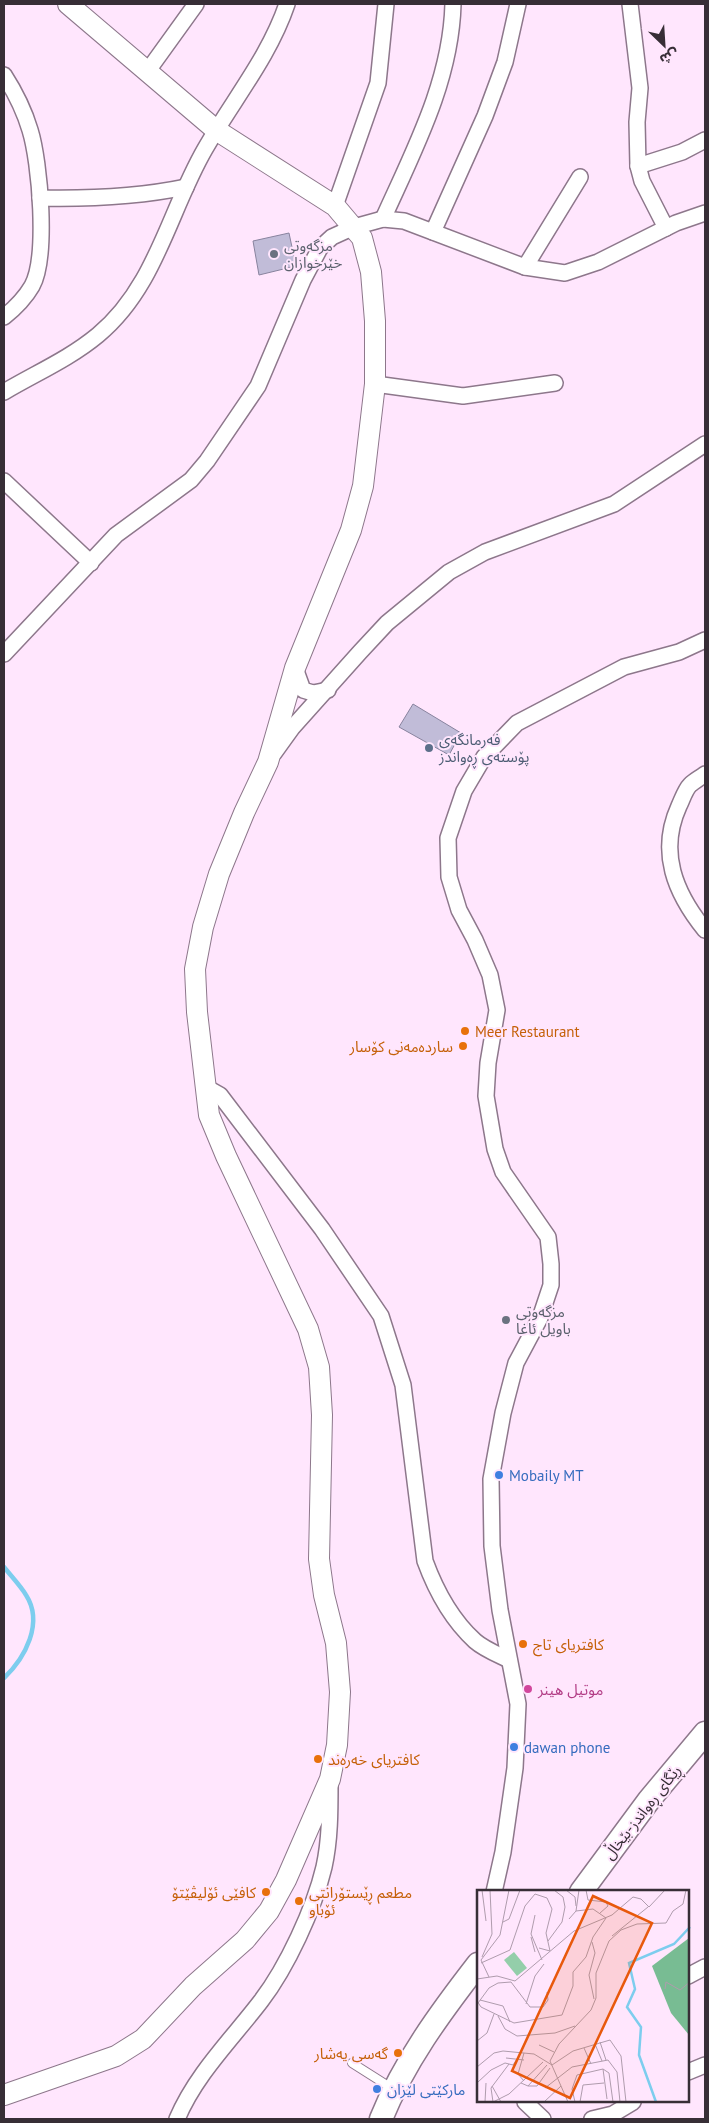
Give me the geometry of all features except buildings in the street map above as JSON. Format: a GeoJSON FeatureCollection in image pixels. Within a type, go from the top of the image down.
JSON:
{"type":"FeatureCollection","features":[{"type":"Feature","properties":{"kind":"main road","name":"ڕێگای ڕەواندز-بێخاڵ"},"geometry":{"type":"LineString","coordinates":[[582,1890],[649,1800],[705,1733]]}},
{"type":"Feature","properties":{"kind":"main road"},"geometry":{"type":"LineString","coordinates":[[381,2119],[393,2089],[437,2017],[477,1965]]}},
{"type":"Feature","properties":{"kind":"street"},"geometry":{"type":"LineString","coordinates":[[68,4],[216,130],[335,206],[362,238],[371,272],[375,384],[362,486],[351,530],[295,668],[268,762],[244,813],[219,874],[203,927],[195,969],[204,1086],[209,1115],[226,1156],[308,1329],[320,1367],[322,1415],[319,1559],[324,1595],[336,1643],[340,1692],[336,1745],[330,1779],[330,1823],[324,1867],[301,1928],[285,1963],[262,2000],[214,2060],[177,2119]]}},
{"type":"Feature","properties":{"kind":"street"},"geometry":{"type":"LineString","coordinates":[[148,72],[196,4]]}},
{"type":"Feature","properties":{"kind":"street"},"geometry":{"type":"LineString","coordinates":[[4,392],[74,354],[99,334],[124,310],[157,255],[186,187],[216,130],[254,74],[279,28],[287,4]]}},
{"type":"Feature","properties":{"kind":"street"},"geometry":{"type":"LineString","coordinates":[[335,206],[378,83],[386,4]]}},
{"type":"Feature","properties":{"kind":"street"},"geometry":{"type":"LineString","coordinates":[[383,219],[432,108],[445,65],[453,4]]}},
{"type":"Feature","properties":{"kind":"street"},"geometry":{"type":"LineString","coordinates":[[433,232],[485,116],[505,62],[518,4]]}},
{"type":"Feature","properties":{"kind":"street"},"geometry":{"type":"LineString","coordinates":[[630,4],[640,88],[636,122],[638,166],[642,181],[666,228]]}},
{"type":"Feature","properties":{"kind":"street"},"geometry":{"type":"LineString","coordinates":[[4,75],[16,94],[30,132],[40,198],[40,259],[32,285],[18,304],[4,317]]}},
{"type":"Feature","properties":{"kind":"street"},"geometry":{"type":"LineString","coordinates":[[638,166],[682,152],[705,140]]}},
{"type":"Feature","properties":{"kind":"street"},"geometry":{"type":"LineString","coordinates":[[525,267],[580,177]]}},
{"type":"Feature","properties":{"kind":"street"},"geometry":{"type":"LineString","coordinates":[[40,198],[88,199],[186,187]]}},
{"type":"Feature","properties":{"kind":"street"},"geometry":{"type":"LineString","coordinates":[[4,654],[116,535],[135,518],[191,480],[207,461],[258,386],[303,280],[320,248],[332,237],[354,227],[383,219],[404,221],[525,267],[564,273],[598,262],[666,228],[705,213]]}},
{"type":"Feature","properties":{"kind":"street"},"geometry":{"type":"LineString","coordinates":[[375,384],[463,396],[555,383]]}},
{"type":"Feature","properties":{"kind":"street"},"geometry":{"type":"LineString","coordinates":[[268,762],[292,728],[387,623],[449,572],[485,552],[614,504],[705,444]]}},
{"type":"Feature","properties":{"kind":"street"},"geometry":{"type":"LineString","coordinates":[[4,481],[91,563]]}},
{"type":"Feature","properties":{"kind":"street"},"geometry":{"type":"LineString","coordinates":[[494,1890],[503,1852],[515,1768],[518,1704],[500,1610],[492,1546],[491,1479],[503,1413],[516,1363],[540,1318],[551,1285],[551,1264],[548,1237],[503,1172],[495,1149],[486,1096],[488,1063],[497,1010],[490,975],[475,940],[458,910],[449,877],[448,838],[464,791],[484,757],[517,723],[624,667],[679,652],[705,640]]}},
{"type":"Feature","properties":{"kind":"street"},"geometry":{"type":"LineString","coordinates":[[295,668],[303,690],[313,693],[328,690]]}},
{"type":"Feature","properties":{"kind":"street"},"geometry":{"type":"LineString","coordinates":[[705,774],[688,786],[673,820],[668,847],[673,874],[679,888],[689,910],[705,930]]}},
{"type":"Feature","properties":{"kind":"street"},"geometry":{"type":"LineString","coordinates":[[204,1086],[220,1095],[322,1229],[381,1316],[403,1385],[425,1561],[434,1587],[452,1615],[476,1642],[509,1660]]}},
{"type":"Feature","properties":{"kind":"street"},"geometry":{"type":"LineString","coordinates":[[4,2094],[116,2056],[143,2039],[193,1986],[245,1940],[269,1911],[286,1880],[330,1779]]}},
{"type":"Feature","properties":{"kind":"street"},"geometry":{"type":"LineString","coordinates":[[689,1975],[705,1967]]}},
{"type":"Feature","properties":{"kind":"street"},"geometry":{"type":"LineString","coordinates":[[689,2072],[705,2065]]}},
{"type":"Feature","properties":{"kind":"street"},"geometry":{"type":"LineString","coordinates":[[526,2103],[543,2119]]}},
{"type":"Feature","properties":{"kind":"street"},"geometry":{"type":"LineString","coordinates":[[592,2119],[613,2114],[631,2103]]}},
{"type":"Feature","properties":{"kind":"lane"},"geometry":{"type":"LineString","coordinates":[[352,2063],[393,2089]]}},
{"type":"Feature","properties":{"kind":"waterway"},"geometry":{"type":"LineString","coordinates":[[4,1567],[26,1595],[33,1617],[30,1640],[19,1661],[4,1678]]}},
{"type":"Feature","properties":{"kind":"place","name":"مزگەوتی خێرخوازان"},"geometry":{"type":"Point","coordinates":[274,254]}},
{"type":"Feature","properties":{"kind":"place","name":"فەرمانگەی پۆستەی ڕەواندز"},"geometry":{"type":"Point","coordinates":[429,748]}},
{"type":"Feature","properties":{"kind":"place","name":"Meer Restaurant"},"geometry":{"type":"Point","coordinates":[465,1031]}},
{"type":"Feature","properties":{"kind":"place","name":"ساردەمەنی کۆسار"},"geometry":{"type":"Point","coordinates":[463,1046]}},
{"type":"Feature","properties":{"kind":"place","name":"مزگەوتی باویل ئاغا"},"geometry":{"type":"Point","coordinates":[506,1320]}},
{"type":"Feature","properties":{"kind":"place","name":"Mobaily MT"},"geometry":{"type":"Point","coordinates":[499,1475]}},
{"type":"Feature","properties":{"kind":"place","name":"کافتریای تاج"},"geometry":{"type":"Point","coordinates":[523,1644]}},
{"type":"Feature","properties":{"kind":"place","name":"موتيل هينر"},"geometry":{"type":"Point","coordinates":[528,1689]}},
{"type":"Feature","properties":{"kind":"place","name":"dawan phone"},"geometry":{"type":"Point","coordinates":[514,1747]}},
{"type":"Feature","properties":{"kind":"place","name":"کافتریای خەرەند"},"geometry":{"type":"Point","coordinates":[318,1759]}},
{"type":"Feature","properties":{"kind":"place","name":"کافێی ئۆلیڤێتۆ"},"geometry":{"type":"Point","coordinates":[266,1892]}},
{"type":"Feature","properties":{"kind":"place","name":"مطعم ڕێستۆرانتی ئۆباو"},"geometry":{"type":"Point","coordinates":[299,1901]}},
{"type":"Feature","properties":{"kind":"place","name":"گەسی یەشار"},"geometry":{"type":"Point","coordinates":[398,2053]}},
{"type":"Feature","properties":{"kind":"place","name":"مارکێتی لێزان"},"geometry":{"type":"Point","coordinates":[377,2089]}}]}
